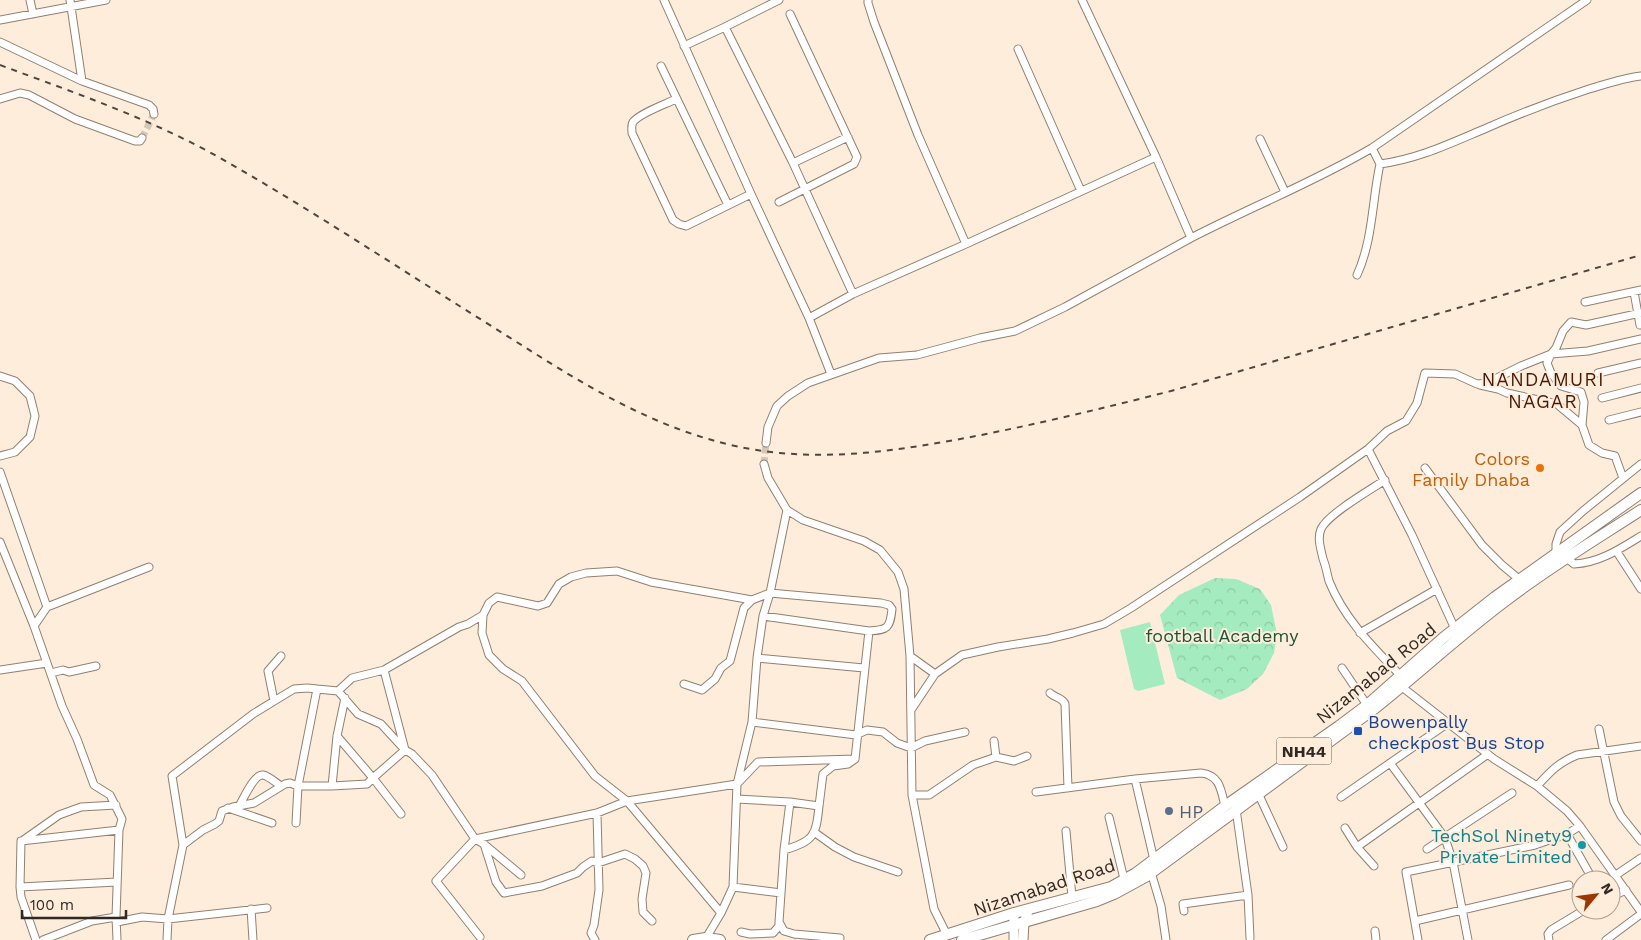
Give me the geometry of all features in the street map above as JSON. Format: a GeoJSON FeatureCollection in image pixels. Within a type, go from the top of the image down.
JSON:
{"type":"FeatureCollection","features":[{"type":"Feature","properties":{"kind":"highway","name":"Nizamabad Road"},"geometry":{"type":"LineString","coordinates":[[930,940],[1014,913],[1111,887],[1124,880],[1331,732],[1367,705],[1495,597],[1641,493]]}},
{"type":"Feature","properties":{"kind":"highway","name":"Nizamabad Road"},"geometry":{"type":"LineString","coordinates":[[962,940],[1114,894],[1147,876],[1236,809],[1344,732],[1402,687],[1451,644],[1506,600],[1641,510]]}},
{"type":"Feature","properties":{"kind":"highway"},"geometry":{"type":"LineString","coordinates":[[693,940],[706,938],[720,940]]}},
{"type":"Feature","properties":{"kind":"main road"},"geometry":{"type":"LineString","coordinates":[[1014,940],[1019,923],[1029,909]]}},
{"type":"Feature","properties":{"kind":"main road"},"geometry":{"type":"LineString","coordinates":[[1014,913],[1019,923],[1023,940]]}},
{"type":"Feature","properties":{"kind":"street"},"geometry":{"type":"LineString","coordinates":[[30,0],[33,14]]}},
{"type":"Feature","properties":{"kind":"street"},"geometry":{"type":"LineString","coordinates":[[0,20],[33,14],[70,3],[106,0]]}},
{"type":"Feature","properties":{"kind":"street"},"geometry":{"type":"LineString","coordinates":[[664,0],[809,318],[831,374]]}},
{"type":"Feature","properties":{"kind":"street"},"geometry":{"type":"LineString","coordinates":[[684,46],[779,0]]}},
{"type":"Feature","properties":{"kind":"street"},"geometry":{"type":"LineString","coordinates":[[868,0],[874,22],[918,134],[966,244]]}},
{"type":"Feature","properties":{"kind":"street"},"geometry":{"type":"LineString","coordinates":[[1082,0],[1156,157],[1191,238]]}},
{"type":"Feature","properties":{"kind":"street"},"geometry":{"type":"LineString","coordinates":[[766,443],[768,427],[778,406],[788,396],[808,383],[878,358],[917,355],[980,338],[1015,331],[1065,307],[1191,238],[1337,169],[1372,148],[1587,0]]}},
{"type":"Feature","properties":{"kind":"street"},"geometry":{"type":"LineString","coordinates":[[70,3],[82,81]]}},
{"type":"Feature","properties":{"kind":"street"},"geometry":{"type":"LineString","coordinates":[[779,202],[854,164],[857,157],[790,14]]}},
{"type":"Feature","properties":{"kind":"street"},"geometry":{"type":"LineString","coordinates":[[726,27],[805,189],[853,294]]}},
{"type":"Feature","properties":{"kind":"street"},"geometry":{"type":"LineString","coordinates":[[0,42],[82,81],[149,105],[153,109],[154,114]]}},
{"type":"Feature","properties":{"kind":"street"},"geometry":{"type":"LineString","coordinates":[[1018,49],[1081,192]]}},
{"type":"Feature","properties":{"kind":"street"},"geometry":{"type":"LineString","coordinates":[[661,66],[728,205]]}},
{"type":"Feature","properties":{"kind":"street"},"geometry":{"type":"LineString","coordinates":[[1380,164],[1399,162],[1444,147],[1568,96],[1626,78],[1641,76]]}},
{"type":"Feature","properties":{"kind":"street"},"geometry":{"type":"LineString","coordinates":[[0,99],[20,93],[29,95],[75,119],[135,141],[140,141],[142,138]]}},
{"type":"Feature","properties":{"kind":"street"},"geometry":{"type":"LineString","coordinates":[[676,99],[639,117],[633,122],[632,126],[632,133],[673,220],[686,226],[751,194]]}},
{"type":"Feature","properties":{"kind":"street"},"geometry":{"type":"LineString","coordinates":[[792,163],[848,137]]}},
{"type":"Feature","properties":{"kind":"street"},"geometry":{"type":"LineString","coordinates":[[1260,139],[1285,192]]}},
{"type":"Feature","properties":{"kind":"street"},"geometry":{"type":"LineString","coordinates":[[1357,275],[1370,235],[1380,164],[1372,148]]}},
{"type":"Feature","properties":{"kind":"street"},"geometry":{"type":"LineString","coordinates":[[809,318],[853,294],[1156,157]]}},
{"type":"Feature","properties":{"kind":"street"},"geometry":{"type":"LineString","coordinates":[[1585,302],[1638,291],[1640,325]]}},
{"type":"Feature","properties":{"kind":"street"},"geometry":{"type":"LineString","coordinates":[[1623,478],[1614,456],[1602,454],[1589,445],[1582,425],[1584,402],[1581,392],[1561,386],[1547,363],[1563,331],[1571,322],[1586,325],[1640,313]]}},
{"type":"Feature","properties":{"kind":"street"},"geometry":{"type":"LineString","coordinates":[[1477,384],[1487,383],[1551,354],[1588,351],[1641,339]]}},
{"type":"Feature","properties":{"kind":"street"},"geometry":{"type":"LineString","coordinates":[[1598,373],[1641,363]]}},
{"type":"Feature","properties":{"kind":"street"},"geometry":{"type":"LineString","coordinates":[[911,710],[935,674],[962,655],[1048,639],[1104,624],[1300,497],[1368,449],[1387,431],[1406,421],[1417,403],[1425,373],[1455,374],[1507,394],[1557,404],[1582,425]]}},
{"type":"Feature","properties":{"kind":"street"},"geometry":{"type":"LineString","coordinates":[[0,376],[15,381],[30,396],[35,416],[30,437],[15,452],[0,456]]}},
{"type":"Feature","properties":{"kind":"street"},"geometry":{"type":"LineString","coordinates":[[1602,398],[1641,388]]}},
{"type":"Feature","properties":{"kind":"street"},"geometry":{"type":"LineString","coordinates":[[1609,420],[1641,412]]}},
{"type":"Feature","properties":{"kind":"street"},"geometry":{"type":"LineString","coordinates":[[1368,449],[1412,534],[1455,629]]}},
{"type":"Feature","properties":{"kind":"street"},"geometry":{"type":"LineString","coordinates":[[1556,554],[1556,544],[1560,532],[1640,463]]}},
{"type":"Feature","properties":{"kind":"street"},"geometry":{"type":"LineString","coordinates":[[764,464],[770,483],[787,510],[803,520],[864,540],[880,550],[898,572],[904,589],[910,656],[912,795],[934,909],[947,935]]}},
{"type":"Feature","properties":{"kind":"street"},"geometry":{"type":"LineString","coordinates":[[1425,468],[1482,545],[1502,566],[1520,580]]}},
{"type":"Feature","properties":{"kind":"street"},"geometry":{"type":"LineString","coordinates":[[0,472],[47,607]]}},
{"type":"Feature","properties":{"kind":"street"},"geometry":{"type":"LineString","coordinates":[[1385,480],[1331,518],[1322,529],[1319,543],[1329,581],[1339,600],[1360,633],[1401,676]]}},
{"type":"Feature","properties":{"kind":"street"},"geometry":{"type":"LineString","coordinates":[[706,938],[721,913],[733,887],[737,784],[752,722],[762,616],[770,593],[787,510]]}},
{"type":"Feature","properties":{"kind":"street"},"geometry":{"type":"LineString","coordinates":[[1567,558],[1574,564],[1586,564],[1617,552],[1641,536]]}},
{"type":"Feature","properties":{"kind":"street"},"geometry":{"type":"LineString","coordinates":[[0,542],[94,785],[110,795],[122,819],[119,830],[117,940]]}},
{"type":"Feature","properties":{"kind":"street"},"geometry":{"type":"LineString","coordinates":[[1617,552],[1641,589]]}},
{"type":"Feature","properties":{"kind":"street"},"geometry":{"type":"LineString","coordinates":[[34,626],[47,607],[149,567]]}},
{"type":"Feature","properties":{"kind":"street"},"geometry":{"type":"LineString","coordinates":[[721,913],[627,800],[595,776],[522,681],[503,668],[489,655],[482,633],[483,615],[489,603],[497,597],[538,606],[547,602],[559,584],[571,577],[586,572],[617,571],[651,582],[752,600]]}},
{"type":"Feature","properties":{"kind":"street"},"geometry":{"type":"LineString","coordinates":[[1360,633],[1437,589]]}},
{"type":"Feature","properties":{"kind":"street"},"geometry":{"type":"LineString","coordinates":[[684,684],[702,690],[715,679],[721,668],[730,661],[744,608],[752,600],[770,593],[881,603],[891,607],[892,615],[889,626],[869,631],[762,616]]}},
{"type":"Feature","properties":{"kind":"street"},"geometry":{"type":"LineString","coordinates":[[338,691],[352,678],[384,670],[483,615]]}},
{"type":"Feature","properties":{"kind":"street"},"geometry":{"type":"LineString","coordinates":[[855,759],[856,735],[869,631]]}},
{"type":"Feature","properties":{"kind":"street"},"geometry":{"type":"LineString","coordinates":[[274,701],[268,671],[280,656]]}},
{"type":"Feature","properties":{"kind":"street"},"geometry":{"type":"LineString","coordinates":[[910,656],[935,674]]}},
{"type":"Feature","properties":{"kind":"street"},"geometry":{"type":"LineString","coordinates":[[757,658],[864,668]]}},
{"type":"Feature","properties":{"kind":"street"},"geometry":{"type":"LineString","coordinates":[[0,670],[47,663]]}},
{"type":"Feature","properties":{"kind":"street"},"geometry":{"type":"LineString","coordinates":[[51,674],[63,670],[69,672],[96,666]]}},
{"type":"Feature","properties":{"kind":"street"},"geometry":{"type":"LineString","coordinates":[[1342,668],[1367,705]]}},
{"type":"Feature","properties":{"kind":"street"},"geometry":{"type":"LineString","coordinates":[[384,670],[405,750]]}},
{"type":"Feature","properties":{"kind":"street"},"geometry":{"type":"LineString","coordinates":[[1402,687],[1488,754],[1537,786],[1567,811],[1612,870]]}},
{"type":"Feature","properties":{"kind":"street"},"geometry":{"type":"LineString","coordinates":[[167,940],[168,919],[183,845],[172,776],[253,714],[294,689],[307,688],[338,691],[358,714],[381,724],[432,775],[475,839],[521,875]]}},
{"type":"Feature","properties":{"kind":"street"},"geometry":{"type":"LineString","coordinates":[[296,823],[298,786],[317,689]]}},
{"type":"Feature","properties":{"kind":"street"},"geometry":{"type":"LineString","coordinates":[[1050,693],[1061,699],[1065,704],[1068,788]]}},
{"type":"Feature","properties":{"kind":"street"},"geometry":{"type":"LineString","coordinates":[[332,786],[337,736],[345,698]]}},
{"type":"Feature","properties":{"kind":"street"},"geometry":{"type":"LineString","coordinates":[[752,722],[856,735],[867,730],[883,732],[897,743],[911,748],[965,732]]}},
{"type":"Feature","properties":{"kind":"street"},"geometry":{"type":"LineString","coordinates":[[1341,797],[1448,723]]}},
{"type":"Feature","properties":{"kind":"street"},"geometry":{"type":"LineString","coordinates":[[1599,730],[1614,802],[1621,816],[1641,841]]}},
{"type":"Feature","properties":{"kind":"street"},"geometry":{"type":"LineString","coordinates":[[337,736],[401,814]]}},
{"type":"Feature","properties":{"kind":"street"},"geometry":{"type":"LineString","coordinates":[[994,741],[996,756]]}},
{"type":"Feature","properties":{"kind":"street"},"geometry":{"type":"LineString","coordinates":[[1537,786],[1556,766],[1577,755],[1641,746]]}},
{"type":"Feature","properties":{"kind":"street"},"geometry":{"type":"LineString","coordinates":[[183,845],[203,830],[215,824],[219,820],[222,811],[228,808],[254,803],[281,786],[290,783],[298,786],[367,784],[405,750]]}},
{"type":"Feature","properties":{"kind":"street"},"geometry":{"type":"LineString","coordinates":[[1357,846],[1488,754]]}},
{"type":"Feature","properties":{"kind":"street"},"geometry":{"type":"LineString","coordinates":[[912,795],[930,795],[973,765],[996,756],[1014,762],[1027,756]]}},
{"type":"Feature","properties":{"kind":"street"},"geometry":{"type":"LineString","coordinates":[[480,937],[436,880],[475,839],[597,813],[627,800],[737,784],[758,762],[855,759]]}},
{"type":"Feature","properties":{"kind":"street"},"geometry":{"type":"LineString","coordinates":[[784,850],[804,843],[814,832],[823,774],[833,766],[848,764],[855,759]]}},
{"type":"Feature","properties":{"kind":"street"},"geometry":{"type":"LineString","coordinates":[[1390,763],[1445,838],[1453,862],[1468,940]]}},
{"type":"Feature","properties":{"kind":"street"},"geometry":{"type":"LineString","coordinates":[[1036,792],[1135,779],[1201,773],[1208,774],[1217,780],[1225,806]]}},
{"type":"Feature","properties":{"kind":"street"},"geometry":{"type":"LineString","coordinates":[[239,806],[258,776],[264,775],[281,786]]}},
{"type":"Feature","properties":{"kind":"street"},"geometry":{"type":"LineString","coordinates":[[1135,779],[1154,860]]}},
{"type":"Feature","properties":{"kind":"street"},"geometry":{"type":"LineString","coordinates":[[1258,793],[1283,847]]}},
{"type":"Feature","properties":{"kind":"street"},"geometry":{"type":"LineString","coordinates":[[1427,849],[1512,793]]}},
{"type":"Feature","properties":{"kind":"street"},"geometry":{"type":"LineString","coordinates":[[737,799],[790,802],[819,806]]}},
{"type":"Feature","properties":{"kind":"street"},"geometry":{"type":"LineString","coordinates":[[741,932],[750,934],[773,933],[779,926],[784,850],[790,802]]}},
{"type":"Feature","properties":{"kind":"street"},"geometry":{"type":"LineString","coordinates":[[22,841],[60,815],[81,807],[116,805]]}},
{"type":"Feature","properties":{"kind":"street"},"geometry":{"type":"LineString","coordinates":[[228,808],[272,824]]}},
{"type":"Feature","properties":{"kind":"street"},"geometry":{"type":"LineString","coordinates":[[1236,809],[1248,895],[1250,938]]}},
{"type":"Feature","properties":{"kind":"street"},"geometry":{"type":"LineString","coordinates":[[595,940],[591,933],[599,890],[597,813]]}},
{"type":"Feature","properties":{"kind":"street"},"geometry":{"type":"LineString","coordinates":[[1109,817],[1124,880]]}},
{"type":"Feature","properties":{"kind":"street"},"geometry":{"type":"LineString","coordinates":[[1418,940],[1406,872],[1535,845],[1567,834],[1580,826]]}},
{"type":"Feature","properties":{"kind":"street"},"geometry":{"type":"LineString","coordinates":[[1345,828],[1374,866]]}},
{"type":"Feature","properties":{"kind":"street"},"geometry":{"type":"LineString","coordinates":[[22,841],[119,830]]}},
{"type":"Feature","properties":{"kind":"street"},"geometry":{"type":"LineString","coordinates":[[1066,831],[1072,897]]}},
{"type":"Feature","properties":{"kind":"street"},"geometry":{"type":"LineString","coordinates":[[814,832],[835,848],[898,872]]}},
{"type":"Feature","properties":{"kind":"street"},"geometry":{"type":"LineString","coordinates":[[1567,834],[1588,870]]}},
{"type":"Feature","properties":{"kind":"street"},"geometry":{"type":"LineString","coordinates":[[22,841],[21,897],[36,940]]}},
{"type":"Feature","properties":{"kind":"street"},"geometry":{"type":"LineString","coordinates":[[484,845],[496,882],[504,893],[542,886],[578,873],[592,861],[598,862],[624,854],[635,858],[643,866],[646,873],[642,898],[643,912],[652,921]]}},
{"type":"Feature","properties":{"kind":"street"},"geometry":{"type":"LineString","coordinates":[[1621,872],[1641,858]]}},
{"type":"Feature","properties":{"kind":"street"},"geometry":{"type":"LineString","coordinates":[[1151,872],[1161,906],[1166,940]]}},
{"type":"Feature","properties":{"kind":"street"},"geometry":{"type":"LineString","coordinates":[[20,887],[118,882]]}},
{"type":"Feature","properties":{"kind":"street"},"geometry":{"type":"LineString","coordinates":[[1606,940],[1641,913],[1621,882]]}},
{"type":"Feature","properties":{"kind":"street"},"geometry":{"type":"LineString","coordinates":[[1415,921],[1569,885]]}},
{"type":"Feature","properties":{"kind":"street"},"geometry":{"type":"LineString","coordinates":[[733,887],[781,893]]}},
{"type":"Feature","properties":{"kind":"street"},"geometry":{"type":"LineString","coordinates":[[1621,892],[1626,890]]}},
{"type":"Feature","properties":{"kind":"street"},"geometry":{"type":"LineString","coordinates":[[1184,911],[1183,904],[1248,895]]}},
{"type":"Feature","properties":{"kind":"street"},"geometry":{"type":"LineString","coordinates":[[43,940],[92,921],[142,916],[168,919],[267,908]]}},
{"type":"Feature","properties":{"kind":"street"},"geometry":{"type":"LineString","coordinates":[[251,909],[253,940]]}},
{"type":"Feature","properties":{"kind":"street"},"geometry":{"type":"LineString","coordinates":[[1549,940],[1548,934],[1552,930],[1571,918]]}},
{"type":"Feature","properties":{"kind":"street"},"geometry":{"type":"LineString","coordinates":[[779,922],[784,931],[794,934],[840,938]]}},
{"type":"Feature","properties":{"kind":"street"},"geometry":{"type":"LineString","coordinates":[[1375,931],[1376,940]]}},
{"type":"Feature","properties":{"kind":"green space","name":"football Academy"},"geometry":{"type":"Polygon","coordinates":[[[1215,578],[1236,579],[1260,589],[1271,605],[1277,634],[1274,653],[1263,674],[1247,689],[1220,700],[1177,678],[1160,615],[1179,595],[1215,578]]]}},
{"type":"Feature","properties":{"kind":"green space"},"geometry":{"type":"Polygon","coordinates":[[[1150,622],[1165,684],[1138,691],[1134,689],[1120,630],[1150,622]]]}},
{"type":"Feature","properties":{"kind":"tunnel"},"geometry":{"type":"LineString","coordinates":[[142,138],[154,114]]}},
{"type":"Feature","properties":{"kind":"tunnel"},"geometry":{"type":"LineString","coordinates":[[764,464],[766,443]]}},
{"type":"Feature","properties":{"kind":"railway"},"geometry":{"type":"LineString","coordinates":[[0,65],[117,109],[202,148],[294,201],[555,366],[625,406],[699,436],[738,447],[780,453],[828,455],[900,449],[971,437],[1071,416],[1171,391],[1641,255]]}},
{"type":"Feature","properties":{"kind":"place","name":"Colors Family Dhaba"},"geometry":{"type":"Point","coordinates":[1540,468]}},
{"type":"Feature","properties":{"kind":"place","name":"Bowenpally checkpost Bus Stop"},"geometry":{"type":"Point","coordinates":[1358,731]}},
{"type":"Feature","properties":{"kind":"place","name":"HP"},"geometry":{"type":"Point","coordinates":[1169,811]}},
{"type":"Feature","properties":{"kind":"place","name":"TechSol Ninety9 Private Limited"},"geometry":{"type":"Point","coordinates":[1582,845]}},
{"type":"Feature","properties":{"kind":"district","name":"NANDAMURI NAGAR"},"geometry":{"type":"Point","coordinates":[1543,390]}}]}
